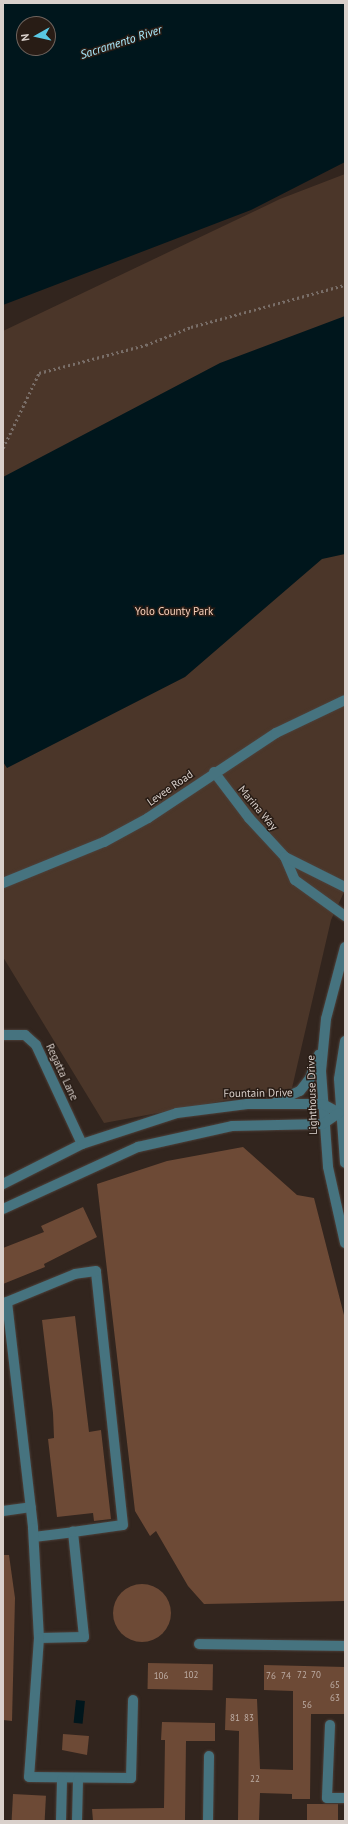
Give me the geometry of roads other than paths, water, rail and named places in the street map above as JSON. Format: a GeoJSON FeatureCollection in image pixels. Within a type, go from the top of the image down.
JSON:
{"type":"FeatureCollection","features":[{"type":"Feature","properties":{"kind":"street","name":"Levee Road"},"geometry":{"type":"LineString","coordinates":[[3,884],[104,842],[148,818],[214,772],[276,733],[345,700]]}},
{"type":"Feature","properties":{"kind":"street","name":"Marina Way"},"geometry":{"type":"LineString","coordinates":[[214,772],[249,818],[285,857],[295,880],[306,891],[345,916]]}},
{"type":"Feature","properties":{"kind":"street","name":"Marina Way"},"geometry":{"type":"LineString","coordinates":[[285,857],[345,887]]}},
{"type":"Feature","properties":{"kind":"street","name":"Lighthouse Drive"},"geometry":{"type":"LineString","coordinates":[[345,947],[334,982],[323,1043],[323,1124],[328,1167],[345,1244]]}},
{"type":"Feature","properties":{"kind":"street","name":"Regatta Lane"},"geometry":{"type":"LineString","coordinates":[[3,1035],[25,1036],[36,1045],[82,1144]]}},
{"type":"Feature","properties":{"kind":"street"},"geometry":{"type":"LineString","coordinates":[[345,1041],[342,1113],[345,1163]]}},
{"type":"Feature","properties":{"kind":"street"},"geometry":{"type":"LineString","coordinates":[[262,1104],[285,1100],[300,1091],[310,1078],[323,1043]]}},
{"type":"Feature","properties":{"kind":"street","name":"Fountain Drive"},"geometry":{"type":"LineString","coordinates":[[3,1184],[82,1144],[177,1113],[262,1104],[323,1104],[342,1113]]}},
{"type":"Feature","properties":{"kind":"street"},"geometry":{"type":"LineString","coordinates":[[3,1208],[138,1147],[232,1126],[323,1124],[342,1113]]}},
{"type":"Feature","properties":{"kind":"street"},"geometry":{"type":"LineString","coordinates":[[34,1537],[123,1525],[96,1271],[75,1274],[7,1302],[34,1537],[39,1638],[29,1777],[62,1779],[131,1778],[133,1700]]}},
{"type":"Feature","properties":{"kind":"street"},"geometry":{"type":"LineString","coordinates":[[3,1511],[31,1507]]}},
{"type":"Feature","properties":{"kind":"street"},"geometry":{"type":"LineString","coordinates":[[39,1638],[84,1637],[73,1532]]}},
{"type":"Feature","properties":{"kind":"street"},"geometry":{"type":"LineString","coordinates":[[199,1644],[345,1646]]}},
{"type":"Feature","properties":{"kind":"street"},"geometry":{"type":"LineString","coordinates":[[330,1725],[328,1798],[345,1798]]}},
{"type":"Feature","properties":{"kind":"street"},"geometry":{"type":"LineString","coordinates":[[208,1821],[209,1756]]}},
{"type":"Feature","properties":{"kind":"street"},"geometry":{"type":"LineString","coordinates":[[61,1821],[62,1779]]}},
{"type":"Feature","properties":{"kind":"street"},"geometry":{"type":"LineString","coordinates":[[77,1821],[78,1779]]}},
{"type":"Feature","properties":{"kind":"water","name":"Sacramento River"},"geometry":{"type":"Polygon","coordinates":[[[3,3],[345,3],[345,162],[251,210],[3,305],[3,3]]]}},
{"type":"Feature","properties":{"kind":"water"},"geometry":{"type":"Polygon","coordinates":[[[345,316],[345,554],[322,559],[185,677],[7,768],[3,762],[3,477],[220,363],[345,316]]]}},
{"type":"Feature","properties":{"kind":"water"},"geometry":{"type":"Polygon","coordinates":[[[76,1700],[85,1701],[83,1724],[74,1723],[76,1700]]]}},
{"type":"Feature","properties":{"kind":"park label","name":"Yolo County Park"},"geometry":{"type":"Point","coordinates":[174,611]}}]}
